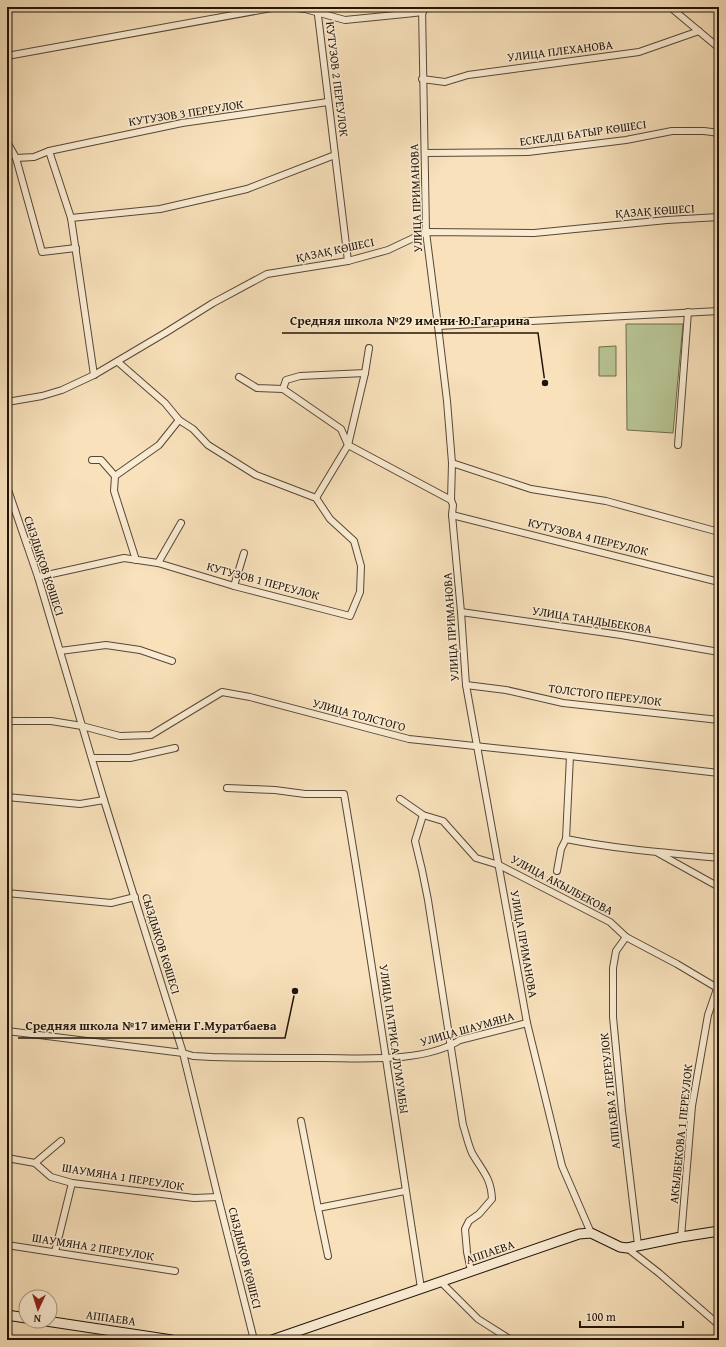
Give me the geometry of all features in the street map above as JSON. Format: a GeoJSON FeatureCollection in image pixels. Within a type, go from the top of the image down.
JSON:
{"type":"FeatureCollection","features":[{"type":"Feature","properties":{"kind":"street"},"geometry":{"type":"LineString","coordinates":[[7,56],[277,7]]}},
{"type":"Feature","properties":{"kind":"street"},"geometry":{"type":"LineString","coordinates":[[288,7],[317,10],[344,20],[405,14],[422,9]]}},
{"type":"Feature","properties":{"kind":"street"},"geometry":{"type":"LineString","coordinates":[[670,7],[719,48]]}},
{"type":"Feature","properties":{"kind":"street","name":"УЛИЦА ПРИМАНОВА"},"geometry":{"type":"LineString","coordinates":[[422,9],[422,79],[426,232],[438,326],[452,463],[451,500],[453,505],[452,515],[466,685],[527,1023],[562,1166],[591,1233]]}},
{"type":"Feature","properties":{"kind":"street","name":"КУТУЗОВ 2 ПЕРЕУЛОК"},"geometry":{"type":"LineString","coordinates":[[317,10],[348,261]]}},
{"type":"Feature","properties":{"kind":"street","name":"УЛИЦА ПЛЕХАНОВА"},"geometry":{"type":"LineString","coordinates":[[422,79],[445,82],[468,74],[639,52],[699,31]]}},
{"type":"Feature","properties":{"kind":"street","name":"КУТУЗОВ 3 ПЕРЕУЛОК"},"geometry":{"type":"LineString","coordinates":[[16,158],[34,157],[49,151],[182,123],[328,102]]}},
{"type":"Feature","properties":{"kind":"street","name":"ЕСКЕЛДІ БАТЫР КӨШЕСІ"},"geometry":{"type":"LineString","coordinates":[[425,153],[528,152],[626,140],[672,131],[704,131],[719,133]]}},
{"type":"Feature","properties":{"kind":"street"},"geometry":{"type":"LineString","coordinates":[[7,142],[16,158],[42,252],[76,248]]}},
{"type":"Feature","properties":{"kind":"street"},"geometry":{"type":"LineString","coordinates":[[49,151],[71,218],[94,375]]}},
{"type":"Feature","properties":{"kind":"street","name":"КУТУЗОВ 2 ПЕРЕУЛОК"},"geometry":{"type":"LineString","coordinates":[[71,218],[160,209],[247,189],[335,155]]}},
{"type":"Feature","properties":{"kind":"street","name":"ҚАЗАҚ КӨШЕСІ"},"geometry":{"type":"LineString","coordinates":[[7,402],[42,396],[62,390],[94,375],[118,362],[213,303],[267,274],[348,261],[388,250],[426,232],[534,233],[667,220],[719,217]]}},
{"type":"Feature","properties":{"kind":"street"},"geometry":{"type":"LineString","coordinates":[[438,326],[719,311]]}},
{"type":"Feature","properties":{"kind":"street"},"geometry":{"type":"LineString","coordinates":[[678,445],[688,312]]}},
{"type":"Feature","properties":{"kind":"street"},"geometry":{"type":"LineString","coordinates":[[118,362],[164,403],[179,420],[193,429],[208,445],[256,475],[316,498],[348,445],[365,373],[369,348]]}},
{"type":"Feature","properties":{"kind":"street"},"geometry":{"type":"LineString","coordinates":[[283,389],[286,380],[300,376],[365,373]]}},
{"type":"Feature","properties":{"kind":"street"},"geometry":{"type":"LineString","coordinates":[[239,377],[257,388],[283,389],[341,429],[348,445],[451,500]]}},
{"type":"Feature","properties":{"kind":"street"},"geometry":{"type":"LineString","coordinates":[[115,476],[159,445],[179,420]]}},
{"type":"Feature","properties":{"kind":"street"},"geometry":{"type":"LineString","coordinates":[[92,460],[101,460],[115,476],[114,491],[136,560]]}},
{"type":"Feature","properties":{"kind":"street"},"geometry":{"type":"LineString","coordinates":[[452,463],[531,489],[606,501],[719,532]]}},
{"type":"Feature","properties":{"kind":"street","name":"СЫЗДЫҚОВ КӨШЕСІ"},"geometry":{"type":"LineString","coordinates":[[7,487],[38,577],[104,800],[183,1052],[254,1340]]}},
{"type":"Feature","properties":{"kind":"street","name":"КУТУЗОВ 1 ПЕРЕУЛОК"},"geometry":{"type":"LineString","coordinates":[[38,577],[124,558],[158,563],[234,586],[350,616],[360,592],[361,566],[354,541],[330,519],[316,498]]}},
{"type":"Feature","properties":{"kind":"street","name":"КУТУЗОВА 4 ПЕРЕУЛОК"},"geometry":{"type":"LineString","coordinates":[[452,515],[719,582]]}},
{"type":"Feature","properties":{"kind":"street"},"geometry":{"type":"LineString","coordinates":[[158,563],[181,523]]}},
{"type":"Feature","properties":{"kind":"street"},"geometry":{"type":"LineString","coordinates":[[234,586],[244,554]]}},
{"type":"Feature","properties":{"kind":"street","name":"УЛИЦА ТАНДЫБЕКОВА"},"geometry":{"type":"LineString","coordinates":[[461,612],[621,635],[719,652]]}},
{"type":"Feature","properties":{"kind":"street"},"geometry":{"type":"LineString","coordinates":[[60,651],[106,645],[140,650],[172,661]]}},
{"type":"Feature","properties":{"kind":"street","name":"ТОЛСТОГО ПЕРЕУЛОК"},"geometry":{"type":"LineString","coordinates":[[466,685],[506,690],[563,703],[719,720]]}},
{"type":"Feature","properties":{"kind":"street","name":"УЛИЦА ТОЛСТОГО"},"geometry":{"type":"LineString","coordinates":[[7,721],[51,721],[82,726],[120,736],[151,735],[222,692],[250,697],[409,739],[719,773]]}},
{"type":"Feature","properties":{"kind":"street"},"geometry":{"type":"LineString","coordinates":[[92,758],[130,758],[175,748]]}},
{"type":"Feature","properties":{"kind":"street"},"geometry":{"type":"LineString","coordinates":[[557,871],[561,849],[566,839],[570,756]]}},
{"type":"Feature","properties":{"kind":"street","name":"УЛИЦА ПАТРИСА ЛУМУМБЫ"},"geometry":{"type":"LineString","coordinates":[[227,788],[275,790],[305,794],[344,794],[421,1288]]}},
{"type":"Feature","properties":{"kind":"street"},"geometry":{"type":"LineString","coordinates":[[7,797],[80,804],[104,800]]}},
{"type":"Feature","properties":{"kind":"street","name":"УЛИЦА АКЫЛБЕКОВА"},"geometry":{"type":"LineString","coordinates":[[400,799],[423,814],[443,821],[476,858],[499,865],[610,922],[626,937],[677,964],[718,989]]}},
{"type":"Feature","properties":{"kind":"street"},"geometry":{"type":"LineString","coordinates":[[423,814],[415,841],[426,892],[463,1125],[472,1152],[487,1176],[492,1189],[492,1199],[465,1228],[467,1252],[471,1271]]}},
{"type":"Feature","properties":{"kind":"street"},"geometry":{"type":"LineString","coordinates":[[566,839],[584,843],[654,852],[719,858]]}},
{"type":"Feature","properties":{"kind":"street"},"geometry":{"type":"LineString","coordinates":[[654,852],[719,886]]}},
{"type":"Feature","properties":{"kind":"street"},"geometry":{"type":"LineString","coordinates":[[686,855],[686,869]]}},
{"type":"Feature","properties":{"kind":"street"},"geometry":{"type":"LineString","coordinates":[[7,893],[111,903],[135,897]]}},
{"type":"Feature","properties":{"kind":"street","name":"АППАЕВА 2 ПЕРЕУЛОК"},"geometry":{"type":"LineString","coordinates":[[626,937],[616,951],[613,968],[613,1017],[622,1111],[638,1245]]}},
{"type":"Feature","properties":{"kind":"street","name":"АКЫЛБЕКОВА 1 ПЕРЕУЛОК"},"geometry":{"type":"LineString","coordinates":[[681,1237],[692,1106],[708,1015],[718,989]]}},
{"type":"Feature","properties":{"kind":"street","name":"УЛИЦА ШАУМЯНА"},"geometry":{"type":"LineString","coordinates":[[7,1031],[183,1052],[193,1056],[385,1059],[432,1052],[450,1046],[460,1040],[527,1023]]}},
{"type":"Feature","properties":{"kind":"street"},"geometry":{"type":"LineString","coordinates":[[301,1121],[328,1256]]}},
{"type":"Feature","properties":{"kind":"street"},"geometry":{"type":"LineString","coordinates":[[7,1158],[35,1163],[61,1141]]}},
{"type":"Feature","properties":{"kind":"street","name":"ШАУМЯНА 1 ПЕРЕУЛОК"},"geometry":{"type":"LineString","coordinates":[[35,1163],[51,1177],[72,1183],[194,1198],[218,1197]]}},
{"type":"Feature","properties":{"kind":"street"},"geometry":{"type":"LineString","coordinates":[[55,1252],[72,1183]]}},
{"type":"Feature","properties":{"kind":"street"},"geometry":{"type":"LineString","coordinates":[[318,1208],[405,1191]]}},
{"type":"Feature","properties":{"kind":"street"},"geometry":{"type":"LineString","coordinates":[[591,1233],[620,1247],[627,1248],[719,1231]]}},
{"type":"Feature","properties":{"kind":"street","name":"АППАЕВА"},"geometry":{"type":"LineString","coordinates":[[272,1340],[579,1234],[591,1233]]}},
{"type":"Feature","properties":{"kind":"street","name":"ШАУМЯНА 2 ПЕРЕУЛОК"},"geometry":{"type":"LineString","coordinates":[[7,1245],[175,1271]]}},
{"type":"Feature","properties":{"kind":"street"},"geometry":{"type":"LineString","coordinates":[[627,1248],[659,1273],[719,1325]]}},
{"type":"Feature","properties":{"kind":"street"},"geometry":{"type":"LineString","coordinates":[[441,1282],[478,1319],[511,1340]]}},
{"type":"Feature","properties":{"kind":"street"},"geometry":{"type":"LineString","coordinates":[[7,1316],[18,1317]]}},
{"type":"Feature","properties":{"kind":"street","name":"АППАЕВА"},"geometry":{"type":"LineString","coordinates":[[58,1323],[172,1340]]}},
{"type":"Feature","properties":{"kind":"green space"},"geometry":{"type":"Polygon","coordinates":[[[626,324],[683,324],[673,433],[627,430],[626,324]]]}},
{"type":"Feature","properties":{"kind":"green space"},"geometry":{"type":"Polygon","coordinates":[[[616,346],[616,376],[599,376],[599,347],[616,346]]]}},
{"type":"Feature","properties":{"kind":"place","name":"Средняя школа №29 имени Ю.Гагарина"},"geometry":{"type":"Point","coordinates":[545,383]}},
{"type":"Feature","properties":{"kind":"place","name":"Средняя школа №17 имени Г.Муратбаева"},"geometry":{"type":"Point","coordinates":[295,991]}}]}
